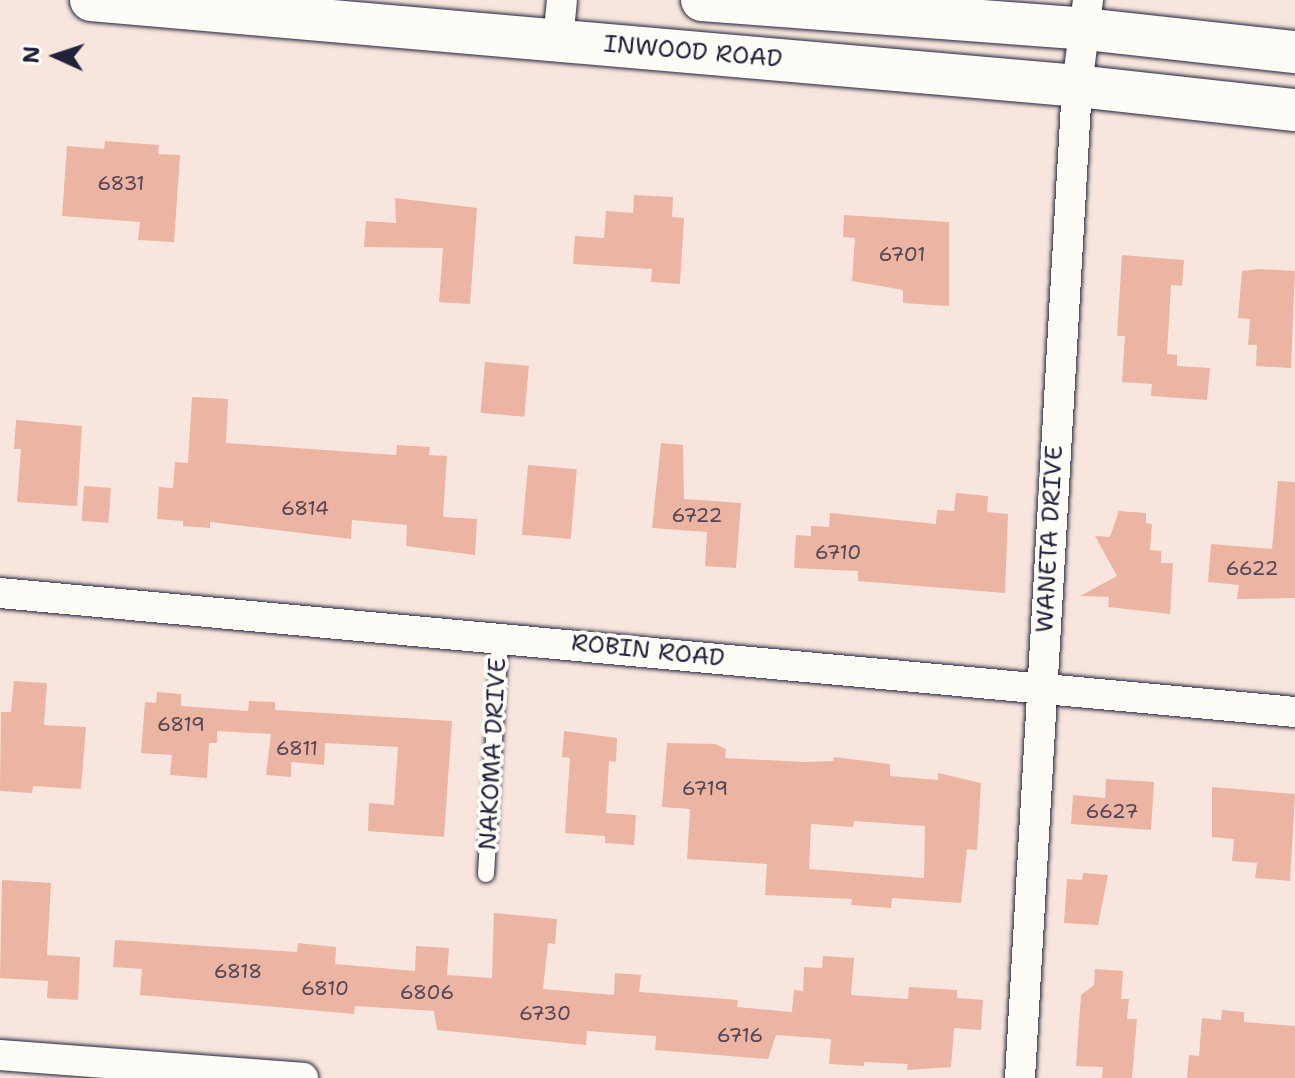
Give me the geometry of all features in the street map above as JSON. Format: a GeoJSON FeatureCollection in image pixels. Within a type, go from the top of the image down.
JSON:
{"type":"FeatureCollection","features":[{"type":"Feature","properties":{"kind":"main road","name":"INWOOD ROAD"},"geometry":{"type":"LineString","coordinates":[[91,0],[560,20],[1077,86],[1295,110]]}},
{"type":"Feature","properties":{"kind":"main road"},"geometry":{"type":"LineString","coordinates":[[702,0],[1086,15],[1295,52]]}},
{"type":"Feature","properties":{"kind":"street","name":"WANETA DRIVE"},"geometry":{"type":"LineString","coordinates":[[1020,1078],[1077,86],[1086,15]]}},
{"type":"Feature","properties":{"kind":"street","name":"ROBIN ROAD"},"geometry":{"type":"LineString","coordinates":[[0,593],[500,635],[1295,712]]}},
{"type":"Feature","properties":{"kind":"street"},"geometry":{"type":"LineString","coordinates":[[0,1055],[303,1078]]}},
{"type":"Feature","properties":{"kind":"lane","name":"NAKOMA DRIVE"},"geometry":{"type":"LineString","coordinates":[[486,874],[500,635]]}},
{"type":"Feature","properties":{"kind":"building"},"geometry":{"type":"Polygon","coordinates":[[[105,141],[159,145],[158,154],[180,155],[174,242],[138,240],[140,222],[62,216],[67,146],[104,149],[105,141]]]}},
{"type":"Feature","properties":{"kind":"building"},"geometry":{"type":"Polygon","coordinates":[[[634,195],[673,197],[672,217],[684,218],[680,284],[651,282],[652,269],[573,264],[575,236],[604,238],[606,211],[633,213],[634,195]]]}},
{"type":"Feature","properties":{"kind":"building"},"geometry":{"type":"Polygon","coordinates":[[[395,198],[477,208],[470,304],[439,302],[443,248],[364,247],[366,221],[396,223],[395,198]]]}},
{"type":"Feature","properties":{"kind":"building"},"geometry":{"type":"Polygon","coordinates":[[[844,215],[949,222],[949,306],[903,303],[903,290],[852,281],[855,238],[843,237],[844,215]]]}},
{"type":"Feature","properties":{"kind":"building"},"geometry":{"type":"Polygon","coordinates":[[[1122,255],[1184,260],[1182,286],[1171,285],[1167,354],[1177,355],[1177,366],[1210,368],[1207,400],[1151,396],[1152,384],[1122,382],[1125,336],[1117,336],[1122,255]]]}},
{"type":"Feature","properties":{"kind":"building"},"geometry":{"type":"Polygon","coordinates":[[[1242,271],[1295,271],[1291,368],[1256,366],[1257,345],[1248,345],[1250,319],[1238,318],[1242,271]]]}},
{"type":"Feature","properties":{"kind":"building"},"geometry":{"type":"Polygon","coordinates":[[[485,362],[529,366],[524,417],[481,413],[485,362]]]}},
{"type":"Feature","properties":{"kind":"building"},"geometry":{"type":"Polygon","coordinates":[[[192,397],[228,399],[226,443],[396,455],[397,445],[430,447],[429,455],[447,456],[443,517],[477,519],[475,555],[406,546],[407,525],[352,520],[351,539],[210,522],[210,528],[183,526],[183,521],[157,519],[159,487],[173,488],[175,462],[188,463],[192,397]]]}},
{"type":"Feature","properties":{"kind":"building"},"geometry":{"type":"Polygon","coordinates":[[[16,420],[82,426],[77,506],[17,502],[21,449],[14,449],[16,420]]]}},
{"type":"Feature","properties":{"kind":"building"},"geometry":{"type":"Polygon","coordinates":[[[661,443],[683,445],[684,499],[741,503],[736,568],[705,566],[707,532],[652,528],[661,443]]]}},
{"type":"Feature","properties":{"kind":"building"},"geometry":{"type":"Polygon","coordinates":[[[528,465],[577,469],[571,539],[522,535],[528,465]]]}},
{"type":"Feature","properties":{"kind":"building"},"geometry":{"type":"Polygon","coordinates":[[[1278,481],[1295,482],[1295,598],[1237,599],[1239,585],[1208,582],[1211,544],[1272,549],[1278,481]]]}},
{"type":"Feature","properties":{"kind":"building"},"geometry":{"type":"Polygon","coordinates":[[[84,486],[111,488],[108,523],[82,521],[84,486]]]}},
{"type":"Feature","properties":{"kind":"building"},"geometry":{"type":"Polygon","coordinates":[[[956,493],[988,496],[987,512],[1008,514],[1005,593],[858,581],[858,571],[794,568],[796,535],[811,536],[811,526],[829,527],[830,513],[936,524],[937,510],[954,511],[956,493]]]}},
{"type":"Feature","properties":{"kind":"building"},"geometry":{"type":"Polygon","coordinates":[[[1119,511],[1146,513],[1146,523],[1152,524],[1150,550],[1161,551],[1161,563],[1173,563],[1170,614],[1108,607],[1109,597],[1080,596],[1117,576],[1095,536],[1110,537],[1119,511]]]}},
{"type":"Feature","properties":{"kind":"building"},"geometry":{"type":"Polygon","coordinates":[[[14,681],[47,683],[44,725],[86,727],[81,789],[33,786],[32,793],[0,791],[1,712],[11,712],[14,681]]]}},
{"type":"Feature","properties":{"kind":"building"},"geometry":{"type":"Polygon","coordinates":[[[157,692],[181,694],[181,706],[248,711],[249,701],[275,702],[275,710],[452,721],[444,837],[368,831],[369,803],[394,805],[398,747],[325,743],[324,765],[291,762],[291,777],[266,775],[271,734],[217,731],[217,743],[209,743],[207,778],[170,775],[172,755],[141,753],[145,702],[156,703],[157,692]]]}},
{"type":"Feature","properties":{"kind":"building"},"geometry":{"type":"Polygon","coordinates":[[[564,731],[617,738],[616,762],[609,761],[606,813],[636,815],[634,845],[605,843],[605,836],[565,833],[570,758],[562,757],[564,731]]]}},
{"type":"Feature","properties":{"kind":"building"},"geometry":{"type":"Polygon","coordinates":[[[667,743],[715,744],[726,749],[725,758],[804,762],[833,761],[834,757],[890,764],[890,776],[938,780],[938,773],[981,783],[977,850],[967,849],[961,903],[892,898],[891,908],[851,905],[852,899],[765,895],[767,864],[687,859],[690,809],[662,807],[667,743]],[[854,821],[853,827],[811,824],[809,869],[924,878],[925,826],[854,821]]]}},
{"type":"Feature","properties":{"kind":"building"},"geometry":{"type":"Polygon","coordinates":[[[1106,779],[1154,782],[1151,830],[1071,824],[1073,795],[1105,798],[1106,779]]]}},
{"type":"Feature","properties":{"kind":"building"},"geometry":{"type":"Polygon","coordinates":[[[1212,787],[1295,794],[1290,881],[1255,878],[1257,863],[1232,861],[1234,839],[1212,837],[1212,787]]]}},
{"type":"Feature","properties":{"kind":"building"},"geometry":{"type":"Polygon","coordinates":[[[1083,873],[1108,875],[1098,925],[1064,923],[1067,879],[1082,880],[1083,873]]]}},
{"type":"Feature","properties":{"kind":"building"},"geometry":{"type":"Polygon","coordinates":[[[2,880],[51,883],[47,955],[80,957],[78,1000],[47,998],[48,981],[0,978],[2,880]]]}},
{"type":"Feature","properties":{"kind":"building"},"geometry":{"type":"Polygon","coordinates":[[[494,913],[557,919],[555,944],[548,943],[543,989],[614,995],[615,973],[641,975],[639,992],[738,1000],[737,1007],[792,1012],[794,990],[803,991],[804,967],[822,968],[823,956],[854,958],[851,995],[908,999],[909,987],[957,990],[957,998],[983,1000],[981,1030],[954,1028],[951,1067],[907,1070],[908,1064],[829,1064],[831,1039],[776,1035],[768,1059],[655,1050],[656,1036],[587,1031],[586,1045],[437,1030],[434,1011],[355,1006],[354,1014],[140,995],[142,969],[113,967],[115,940],[297,952],[298,943],[336,947],[335,964],[415,971],[416,946],[449,948],[447,975],[492,978],[494,913]]]}},
{"type":"Feature","properties":{"kind":"building"},"geometry":{"type":"Polygon","coordinates":[[[1095,969],[1123,971],[1121,999],[1129,999],[1127,1019],[1137,1019],[1132,1078],[1102,1078],[1103,1067],[1076,1066],[1081,995],[1094,985],[1095,969]]]}},
{"type":"Feature","properties":{"kind":"building"},"geometry":{"type":"Polygon","coordinates":[[[1222,1010],[1244,1012],[1244,1022],[1295,1026],[1295,1078],[1187,1078],[1189,1055],[1199,1056],[1202,1018],[1221,1020],[1222,1010]]]}}]}
